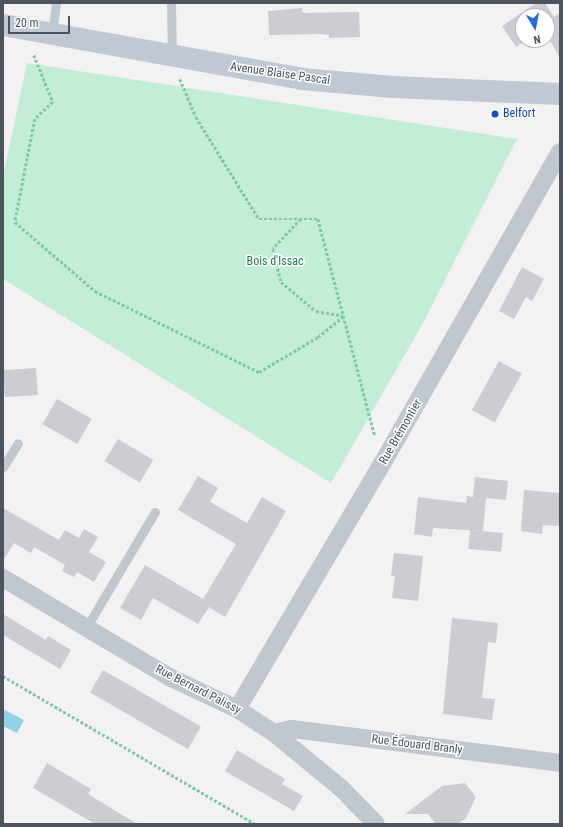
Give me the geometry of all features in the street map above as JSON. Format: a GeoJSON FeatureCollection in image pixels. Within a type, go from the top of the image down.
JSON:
{"type":"FeatureCollection","features":[{"type":"Feature","properties":{"kind":"main road","name":"Avenue Blaise Pascal"},"geometry":{"type":"LineString","coordinates":[[3,25],[172,58],[309,79],[392,87],[560,94]]}},
{"type":"Feature","properties":{"kind":"street","name":"Rue Brémontier"},"geometry":{"type":"LineString","coordinates":[[237,709],[382,464],[560,152]]}},
{"type":"Feature","properties":{"kind":"street","name":"Rue Bernard Palissy"},"geometry":{"type":"LineString","coordinates":[[3,578],[169,677],[237,709],[274,733],[341,788],[376,824]]}},
{"type":"Feature","properties":{"kind":"street","name":"Rue Édouard Branly"},"geometry":{"type":"LineString","coordinates":[[274,733],[292,729],[560,763]]}},
{"type":"Feature","properties":{"kind":"lane"},"geometry":{"type":"LineString","coordinates":[[52,35],[56,3]]}},
{"type":"Feature","properties":{"kind":"lane"},"geometry":{"type":"LineString","coordinates":[[171,3],[172,58]]}},
{"type":"Feature","properties":{"kind":"lane"},"geometry":{"type":"LineString","coordinates":[[3,467],[18,443]]}},
{"type":"Feature","properties":{"kind":"lane"},"geometry":{"type":"LineString","coordinates":[[86,628],[155,512]]}},
{"type":"Feature","properties":{"kind":"path"},"geometry":{"type":"LineString","coordinates":[[34,55],[53,102],[35,119],[15,222],[94,291],[259,372],[318,337],[344,316]]}},
{"type":"Feature","properties":{"kind":"path"},"geometry":{"type":"LineString","coordinates":[[172,58],[196,117],[259,219],[318,219],[382,464]]}},
{"type":"Feature","properties":{"kind":"path"},"geometry":{"type":"LineString","coordinates":[[301,219],[272,249],[281,282],[316,311],[344,316]]}},
{"type":"Feature","properties":{"kind":"path"},"geometry":{"type":"LineString","coordinates":[[3,676],[255,824]]}},
{"type":"Feature","properties":{"kind":"green space","name":"Bois d'Issac"},"geometry":{"type":"Polygon","coordinates":[[[27,63],[517,139],[422,325],[331,483],[3,279],[3,176],[27,63]]]}},
{"type":"Feature","properties":{"kind":"water"},"geometry":{"type":"Polygon","coordinates":[[[3,709],[24,720],[17,733],[3,726],[3,709]]]}},
{"type":"Feature","properties":{"kind":"building"},"geometry":{"type":"Polygon","coordinates":[[[536,3],[545,3],[548,8],[529,8],[536,3]]]}},
{"type":"Feature","properties":{"kind":"building"},"geometry":{"type":"Polygon","coordinates":[[[302,8],[303,13],[359,12],[360,37],[329,38],[329,35],[319,34],[269,35],[268,11],[302,8]]]}},
{"type":"Feature","properties":{"kind":"building"},"geometry":{"type":"Polygon","coordinates":[[[560,13],[560,58],[554,48],[555,16],[560,13]]]}},
{"type":"Feature","properties":{"kind":"building"},"geometry":{"type":"Polygon","coordinates":[[[515,17],[515,46],[502,26],[515,17]]]}},
{"type":"Feature","properties":{"kind":"building"},"geometry":{"type":"Polygon","coordinates":[[[522,267],[544,279],[532,301],[526,297],[514,319],[499,311],[522,267]]]}},
{"type":"Feature","properties":{"kind":"building"},"geometry":{"type":"Polygon","coordinates":[[[499,361],[522,374],[495,423],[472,410],[499,361]]]}},
{"type":"Feature","properties":{"kind":"building"},"geometry":{"type":"Polygon","coordinates":[[[36,368],[38,395],[5,397],[3,370],[36,368]]]}},
{"type":"Feature","properties":{"kind":"building"},"geometry":{"type":"Polygon","coordinates":[[[57,399],[92,419],[77,444],[42,424],[57,399]]]}},
{"type":"Feature","properties":{"kind":"building"},"geometry":{"type":"Polygon","coordinates":[[[118,439],[153,460],[140,482],[105,461],[118,439]]]}},
{"type":"Feature","properties":{"kind":"building"},"geometry":{"type":"Polygon","coordinates":[[[198,476],[218,488],[210,502],[247,523],[262,497],[286,511],[225,617],[209,607],[198,624],[153,598],[141,620],[120,608],[145,565],[203,599],[236,544],[178,510],[198,476]]]}},
{"type":"Feature","properties":{"kind":"building"},"geometry":{"type":"Polygon","coordinates":[[[475,477],[508,481],[506,500],[486,498],[483,531],[433,528],[432,537],[414,534],[418,497],[466,503],[467,496],[473,497],[475,477]]]}},
{"type":"Feature","properties":{"kind":"building"},"geometry":{"type":"Polygon","coordinates":[[[524,490],[560,493],[560,526],[543,525],[542,534],[521,531],[524,490]]]}},
{"type":"Feature","properties":{"kind":"building"},"geometry":{"type":"Polygon","coordinates":[[[3,508],[59,540],[65,530],[79,538],[84,529],[98,537],[89,552],[106,562],[94,582],[77,572],[74,577],[62,571],[65,565],[34,547],[31,553],[14,543],[3,561],[3,508]]]}},
{"type":"Feature","properties":{"kind":"building"},"geometry":{"type":"Polygon","coordinates":[[[470,530],[503,533],[501,552],[468,549],[470,530]]]}},
{"type":"Feature","properties":{"kind":"building"},"geometry":{"type":"Polygon","coordinates":[[[394,553],[423,556],[418,601],[392,598],[395,576],[391,576],[394,553]]]}},
{"type":"Feature","properties":{"kind":"building"},"geometry":{"type":"Polygon","coordinates":[[[3,614],[46,640],[48,636],[71,650],[60,669],[3,635],[3,614]]]}},
{"type":"Feature","properties":{"kind":"building"},"geometry":{"type":"Polygon","coordinates":[[[452,618],[498,623],[496,643],[488,642],[482,698],[495,699],[492,720],[443,714],[452,618]]]}},
{"type":"Feature","properties":{"kind":"building"},"geometry":{"type":"Polygon","coordinates":[[[103,670],[201,726],[188,749],[90,693],[103,670]]]}},
{"type":"Feature","properties":{"kind":"building"},"geometry":{"type":"Polygon","coordinates":[[[237,750],[285,779],[282,784],[303,796],[294,811],[225,771],[237,750]]]}},
{"type":"Feature","properties":{"kind":"building"},"geometry":{"type":"Polygon","coordinates":[[[47,763],[91,789],[88,794],[137,824],[95,824],[33,788],[47,763]]]}},
{"type":"Feature","properties":{"kind":"building"},"geometry":{"type":"Polygon","coordinates":[[[465,783],[476,797],[466,818],[458,824],[436,824],[428,814],[405,814],[442,786],[465,783]]]}},
{"type":"Feature","properties":{"kind":"place","name":"Belfort"},"geometry":{"type":"Point","coordinates":[495,114]}}]}
